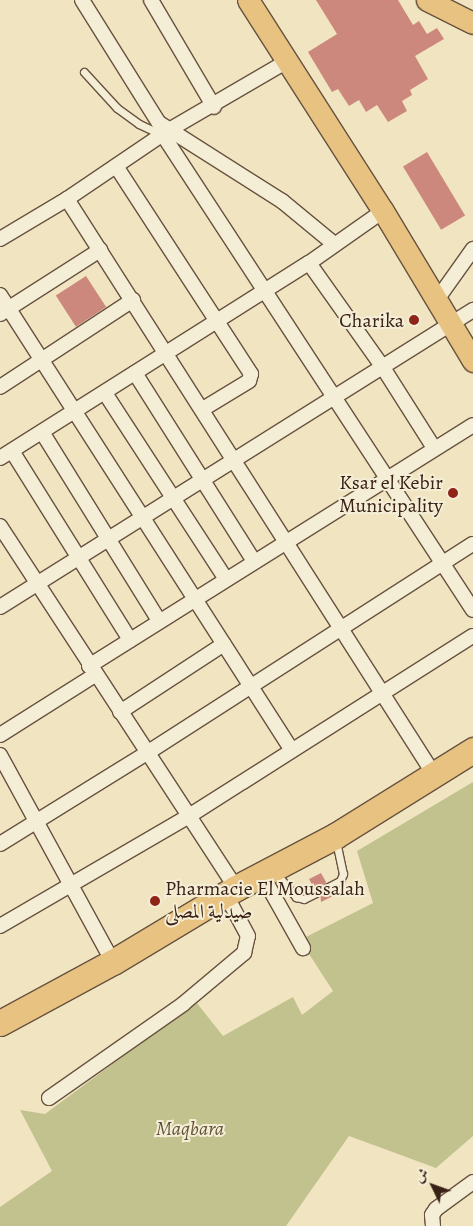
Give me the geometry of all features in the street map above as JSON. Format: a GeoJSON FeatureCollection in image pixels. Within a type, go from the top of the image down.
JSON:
{"type":"FeatureCollection","features":[{"type":"Feature","properties":{"kind":"highway"},"geometry":{"type":"LineString","coordinates":[[0,1023],[113,962],[231,892],[335,836],[436,776],[473,750]]}},
{"type":"Feature","properties":{"kind":"main road"},"geometry":{"type":"LineString","coordinates":[[248,0],[383,211],[473,361]]}},
{"type":"Feature","properties":{"kind":"main road"},"geometry":{"type":"LineString","coordinates":[[428,0],[473,23]]}},
{"type":"Feature","properties":{"kind":"street"},"geometry":{"type":"LineString","coordinates":[[82,0],[386,479],[473,610]]}},
{"type":"Feature","properties":{"kind":"street"},"geometry":{"type":"LineString","coordinates":[[151,0],[214,107]]}},
{"type":"Feature","properties":{"kind":"street"},"geometry":{"type":"LineString","coordinates":[[2,235],[67,199],[166,133],[214,107],[286,62]]}},
{"type":"Feature","properties":{"kind":"street"},"geometry":{"type":"LineString","coordinates":[[166,133],[241,172],[282,200],[333,243]]}},
{"type":"Feature","properties":{"kind":"street"},"geometry":{"type":"LineString","coordinates":[[116,166],[218,319],[251,374],[249,381],[204,409]]}},
{"type":"Feature","properties":{"kind":"street"},"geometry":{"type":"LineString","coordinates":[[67,199],[204,409],[436,776]]}},
{"type":"Feature","properties":{"kind":"street"},"geometry":{"type":"LineString","coordinates":[[130,640],[80,557],[6,454],[135,374],[265,288],[309,263],[333,243],[383,211]]}},
{"type":"Feature","properties":{"kind":"street"},"geometry":{"type":"LineString","coordinates":[[436,301],[473,249]]}},
{"type":"Feature","properties":{"kind":"street"},"geometry":{"type":"LineString","coordinates":[[4,311],[100,250]]}},
{"type":"Feature","properties":{"kind":"street"},"geometry":{"type":"LineString","coordinates":[[309,263],[382,366],[434,448]]}},
{"type":"Feature","properties":{"kind":"street"},"geometry":{"type":"LineString","coordinates":[[0,295],[4,311],[44,360],[146,518],[290,749]]}},
{"type":"Feature","properties":{"kind":"street"},"geometry":{"type":"LineString","coordinates":[[0,387],[133,300]]}},
{"type":"Feature","properties":{"kind":"street"},"geometry":{"type":"LineString","coordinates":[[0,607],[146,518],[382,366],[473,310]]}},
{"type":"Feature","properties":{"kind":"street"},"geometry":{"type":"LineString","coordinates":[[135,374],[254,561]]}},
{"type":"Feature","properties":{"kind":"street"},"geometry":{"type":"LineString","coordinates":[[104,393],[226,579]]}},
{"type":"Feature","properties":{"kind":"street"},"geometry":{"type":"LineString","coordinates":[[0,734],[159,621],[473,425]]}},
{"type":"Feature","properties":{"kind":"street"},"geometry":{"type":"LineString","coordinates":[[42,432],[111,539],[159,621]]}},
{"type":"Feature","properties":{"kind":"street"},"geometry":{"type":"LineString","coordinates":[[0,526],[36,586],[189,816],[231,892],[248,936],[244,953],[183,1004],[49,1098]]}},
{"type":"Feature","properties":{"kind":"street"},"geometry":{"type":"LineString","coordinates":[[0,844],[147,753],[473,544]]}},
{"type":"Feature","properties":{"kind":"street"},"geometry":{"type":"LineString","coordinates":[[0,926],[189,816],[290,749],[473,636]]}},
{"type":"Feature","properties":{"kind":"street"},"geometry":{"type":"LineString","coordinates":[[120,712],[224,644]]}},
{"type":"Feature","properties":{"kind":"street"},"geometry":{"type":"LineString","coordinates":[[1,757],[113,962]]}},
{"type":"Feature","properties":{"kind":"street"},"geometry":{"type":"LineString","coordinates":[[268,872],[303,948]]}},
{"type":"Feature","properties":{"kind":"street"},"geometry":{"type":"LineString","coordinates":[[433,1226],[432,1215],[436,1209],[473,1182]]}},
{"type":"Feature","properties":{"kind":"lane"},"geometry":{"type":"LineString","coordinates":[[84,72],[117,108],[139,124],[166,133]]}},
{"type":"Feature","properties":{"kind":"lane"},"geometry":{"type":"LineString","coordinates":[[328,887],[340,881],[343,874],[335,836]]}},
{"type":"Feature","properties":{"kind":"lane"},"geometry":{"type":"LineString","coordinates":[[268,872],[296,897],[304,899],[316,893]]}},
{"type":"Feature","properties":{"kind":"green space","name":"Maqbara"},"geometry":{"type":"Polygon","coordinates":[[[473,782],[473,1136],[436,1168],[349,1136],[286,1226],[0,1226],[0,1207],[52,1171],[20,1110],[45,1114],[196,1002],[223,1036],[293,997],[302,1015],[333,991],[300,940],[373,903],[357,851],[473,782]]]}},
{"type":"Feature","properties":{"kind":"building"},"geometry":{"type":"Polygon","coordinates":[[[316,0],[398,0],[413,25],[419,21],[427,34],[437,28],[444,39],[415,56],[428,79],[410,90],[412,95],[402,101],[407,111],[388,122],[377,105],[366,112],[359,100],[349,106],[338,89],[332,92],[308,52],[337,34],[316,0]]]}},
{"type":"Feature","properties":{"kind":"building"},"geometry":{"type":"Polygon","coordinates":[[[427,152],[465,215],[441,230],[403,166],[427,152]]]}},
{"type":"Feature","properties":{"kind":"building"},"geometry":{"type":"Polygon","coordinates":[[[86,276],[106,307],[76,327],[56,296],[86,276]]]}},
{"type":"Feature","properties":{"kind":"building"},"geometry":{"type":"Polygon","coordinates":[[[321,873],[326,882],[324,890],[333,896],[321,902],[320,890],[314,888],[309,879],[321,873]]]}},
{"type":"Feature","properties":{"kind":"place","name":"Charika"},"geometry":{"type":"Point","coordinates":[414,320]}},
{"type":"Feature","properties":{"kind":"place","name":"Ksar el Kebir Municipality"},"geometry":{"type":"Point","coordinates":[453,493]}},
{"type":"Feature","properties":{"kind":"place","name":"Pharmacie El Moussalah صيدلية المصلى"},"geometry":{"type":"Point","coordinates":[155,901]}}]}
